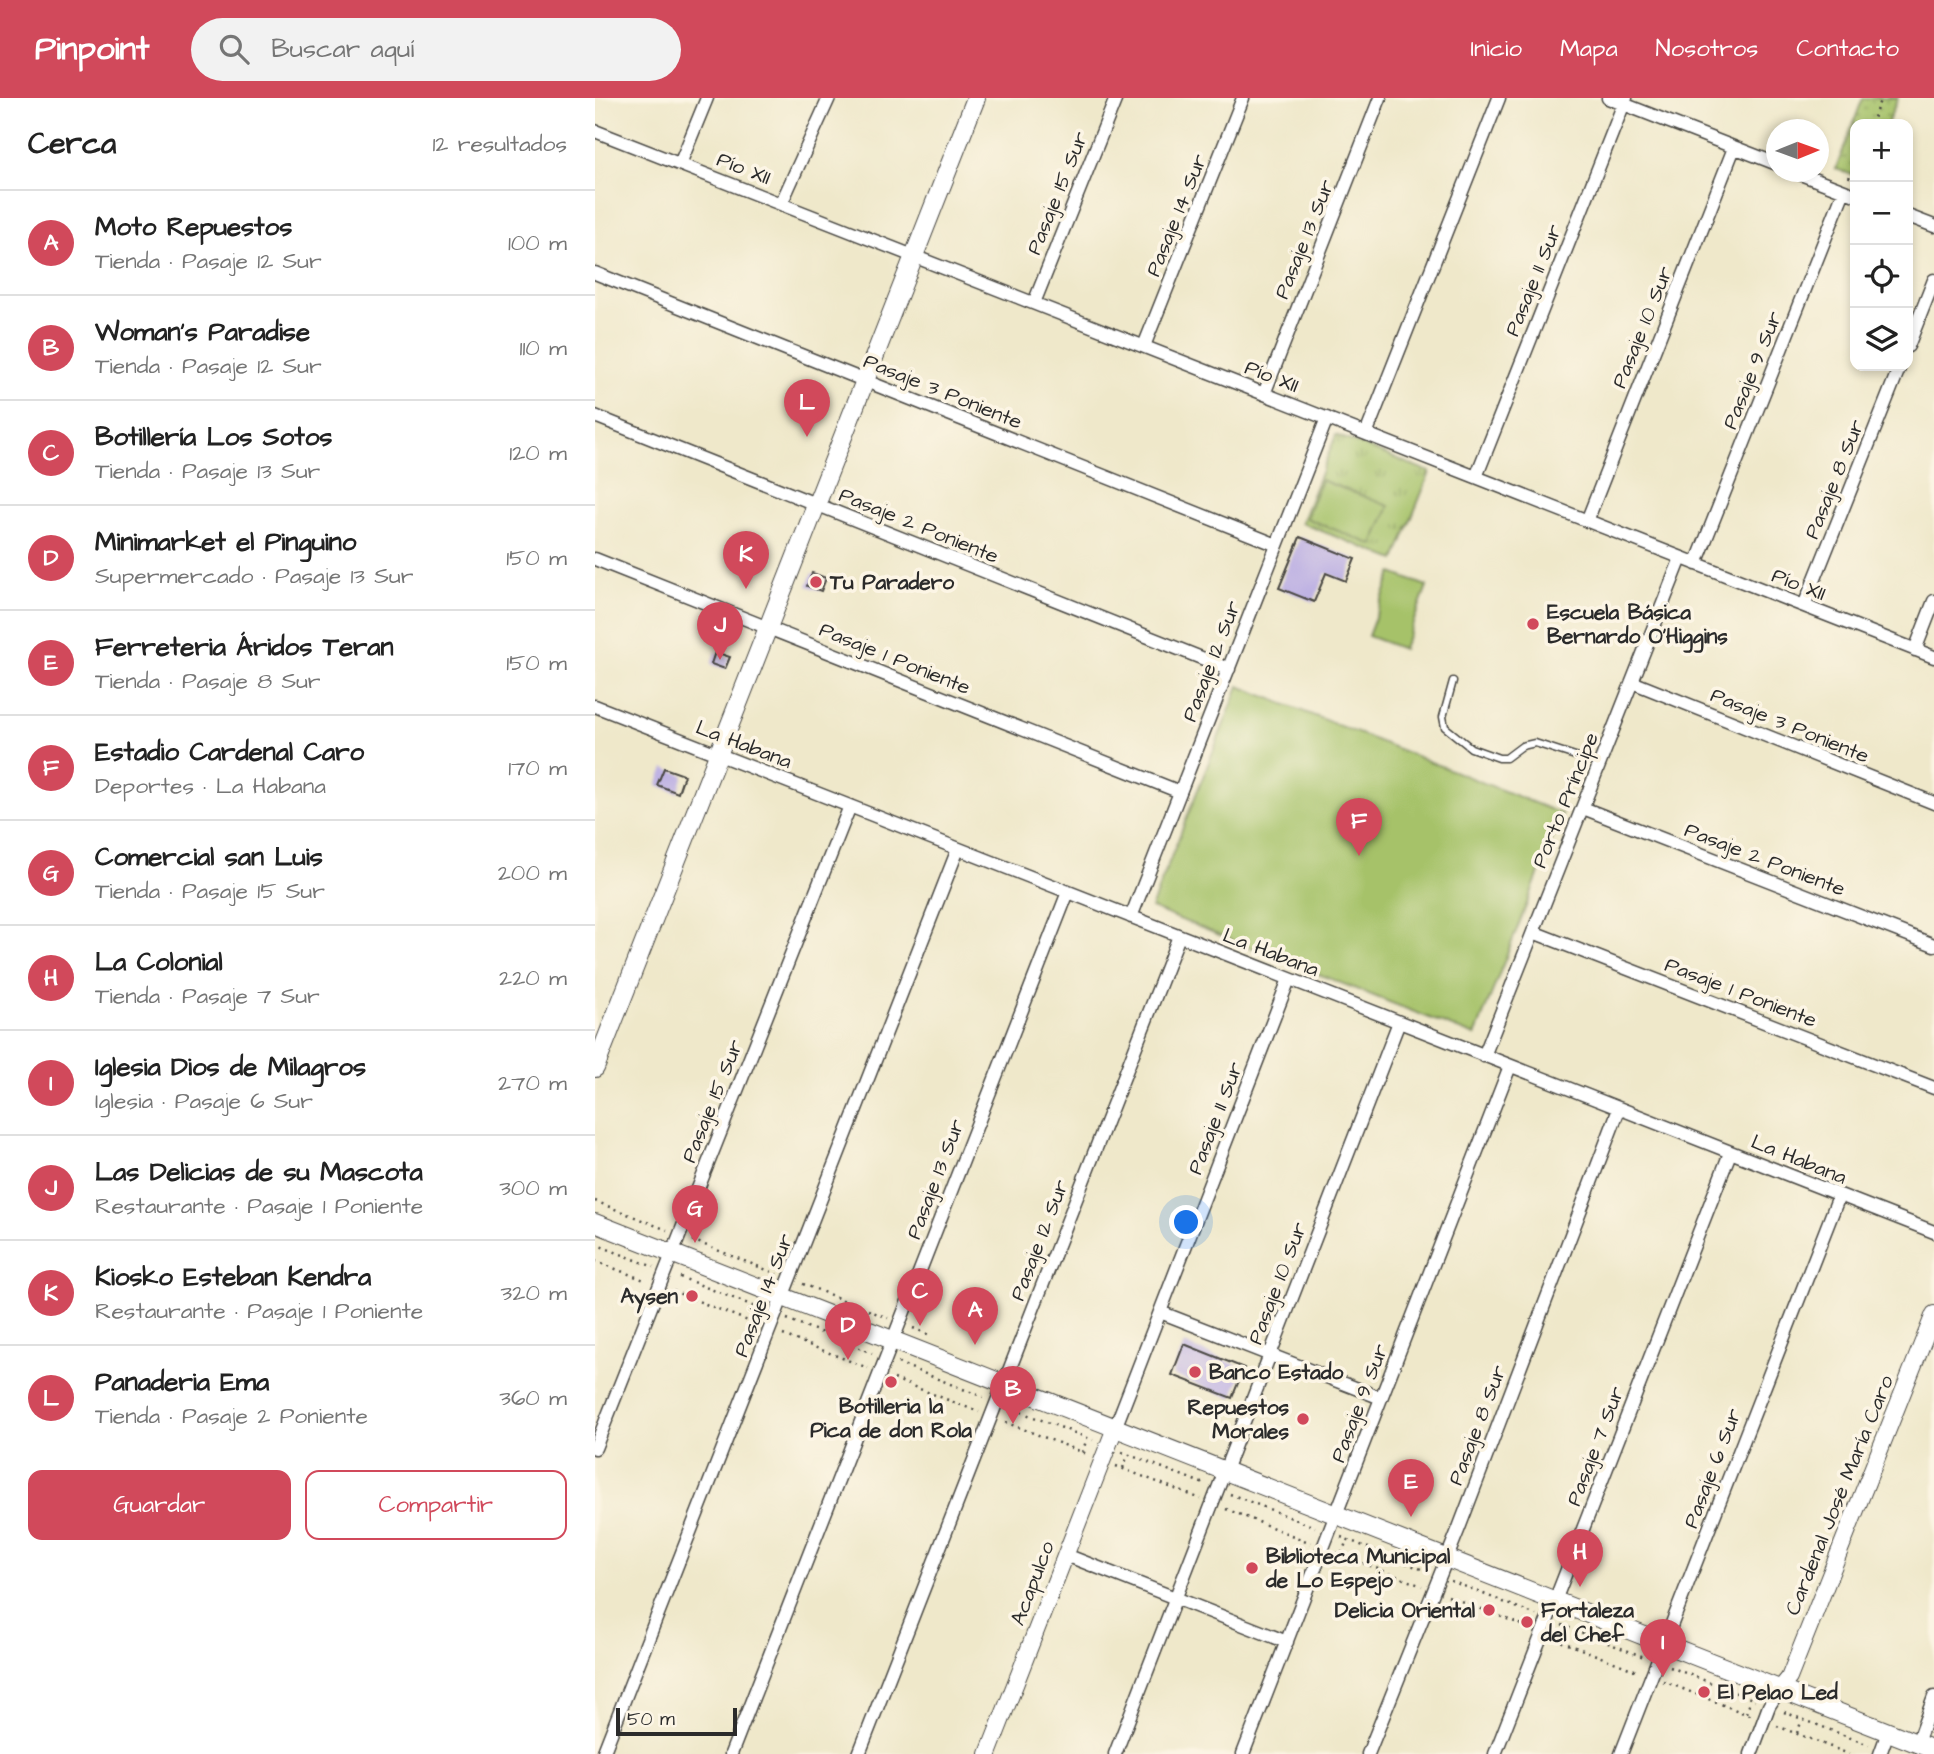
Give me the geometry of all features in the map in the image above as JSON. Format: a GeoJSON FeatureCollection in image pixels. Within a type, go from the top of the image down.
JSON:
{"type":"FeatureCollection","features":[{"type":"Feature","properties":{"kind":"main road"},"geometry":{"type":"LineString","coordinates":[[595,1068],[976,98]]}},
{"type":"Feature","properties":{"kind":"main road"},"geometry":{"type":"LineString","coordinates":[[595,1223],[1934,1750]]}},
{"type":"Feature","properties":{"kind":"street"},"geometry":{"type":"LineString","coordinates":[[680,164],[706,98]]}},
{"type":"Feature","properties":{"kind":"street"},"geometry":{"type":"LineString","coordinates":[[782,204],[829,98]]}},
{"type":"Feature","properties":{"kind":"street","name":"Pasaje 15 Sur"},"geometry":{"type":"LineString","coordinates":[[1034,303],[1116,98]]}},
{"type":"Feature","properties":{"kind":"street","name":"Pasaje 14 Sur"},"geometry":{"type":"LineString","coordinates":[[1144,346],[1243,98]]}},
{"type":"Feature","properties":{"kind":"street","name":"Pasaje 13 Sur"},"geometry":{"type":"LineString","coordinates":[[1264,394],[1380,98]]}},
{"type":"Feature","properties":{"kind":"street"},"geometry":{"type":"LineString","coordinates":[[1366,434],[1499,98]]}},
{"type":"Feature","properties":{"kind":"street"},"geometry":{"type":"LineString","coordinates":[[1608,98],[1625,101],[1766,160]]}},
{"type":"Feature","properties":{"kind":"street","name":"Pasaje 11 Sur"},"geometry":{"type":"LineString","coordinates":[[1476,477],[1625,101]]}},
{"type":"Feature","properties":{"kind":"street","name":"Pío XII"},"geometry":{"type":"LineString","coordinates":[[595,131],[1934,657]]}},
{"type":"Feature","properties":{"kind":"street","name":"Pasaje 10 Sur"},"geometry":{"type":"LineString","coordinates":[[1587,521],[1734,148]]}},
{"type":"Feature","properties":{"kind":"street"},"geometry":{"type":"LineString","coordinates":[[1821,182],[1850,193]]}},
{"type":"Feature","properties":{"kind":"street","name":"Pasaje 9 Sur"},"geometry":{"type":"LineString","coordinates":[[1696,564],[1850,193]]}},
{"type":"Feature","properties":{"kind":"street"},"geometry":{"type":"LineString","coordinates":[[1913,218],[1934,226]]}},
{"type":"Feature","properties":{"kind":"street","name":"Pasaje 3 Poniente"},"geometry":{"type":"LineString","coordinates":[[595,273],[1277,545]]}},
{"type":"Feature","properties":{"kind":"street"},"geometry":{"type":"LineString","coordinates":[[1913,333],[1934,280]]}},
{"type":"Feature","properties":{"kind":"street","name":"Pasaje 8 Sur"},"geometry":{"type":"LineString","coordinates":[[1804,606],[1898,371]]}},
{"type":"Feature","properties":{"kind":"street","name":"Pasaje 2 Poniente"},"geometry":{"type":"LineString","coordinates":[[595,416],[1229,669]]}},
{"type":"Feature","properties":{"kind":"street","name":"Pasaje 12 Sur"},"geometry":{"type":"LineString","coordinates":[[1131,917],[1327,418]]}},
{"type":"Feature","properties":{"kind":"street","name":"Porto Príncipe"},"geometry":{"type":"LineString","coordinates":[[1484,1056],[1681,558]]}},
{"type":"Feature","properties":{"kind":"street","name":"Pasaje 1 Poniente"},"geometry":{"type":"LineString","coordinates":[[595,559],[1180,792]]}},
{"type":"Feature","properties":{"kind":"street"},"geometry":{"type":"LineString","coordinates":[[1915,650],[1934,601]]}},
{"type":"Feature","properties":{"kind":"street","name":"Pasaje 3 Poniente"},"geometry":{"type":"LineString","coordinates":[[1632,682],[1934,803]]}},
{"type":"Feature","properties":{"kind":"street","name":"La Habana"},"geometry":{"type":"LineString","coordinates":[[596,708],[1934,1232]]}},
{"type":"Feature","properties":{"kind":"street","name":"Pasaje 15 Sur"},"geometry":{"type":"LineString","coordinates":[[595,1448],[850,806]]}},
{"type":"Feature","properties":{"kind":"street","name":"Pasaje 2 Poniente"},"geometry":{"type":"LineString","coordinates":[[1583,808],[1934,945]]}},
{"type":"Feature","properties":{"kind":"street","name":"Pasaje 14 Sur"},"geometry":{"type":"LineString","coordinates":[[603,1754],[958,849]]}},
{"type":"Feature","properties":{"kind":"street","name":"Pasaje 13 Sur"},"geometry":{"type":"LineString","coordinates":[[731,1754],[1068,892]]}},
{"type":"Feature","properties":{"kind":"street","name":"Pasaje 1 Poniente"},"geometry":{"type":"LineString","coordinates":[[1533,932],[1934,1088]]}},
{"type":"Feature","properties":{"kind":"street","name":"Pasaje 12 Sur"},"geometry":{"type":"LineString","coordinates":[[859,1754],[1179,936]]}},
{"type":"Feature","properties":{"kind":"street","name":"Pasaje 11 Sur"},"geometry":{"type":"LineString","coordinates":[[1115,1428],[1289,979]]}},
{"type":"Feature","properties":{"kind":"street","name":"Pasaje 10 Sur"},"geometry":{"type":"LineString","coordinates":[[1115,1754],[1399,1022]]}},
{"type":"Feature","properties":{"kind":"street","name":"Pasaje 9 Sur"},"geometry":{"type":"LineString","coordinates":[[1243,1754],[1510,1066]]}},
{"type":"Feature","properties":{"kind":"street","name":"Pasaje 8 Sur"},"geometry":{"type":"LineString","coordinates":[[1369,1754],[1619,1109]]}},
{"type":"Feature","properties":{"kind":"street","name":"Pasaje 7 Sur"},"geometry":{"type":"LineString","coordinates":[[1495,1754],[1730,1153]]}},
{"type":"Feature","properties":{"kind":"street","name":"Pasaje 6 Sur"},"geometry":{"type":"LineString","coordinates":[[1621,1754],[1839,1196]]}},
{"type":"Feature","properties":{"kind":"street"},"geometry":{"type":"LineString","coordinates":[[1160,1312],[1381,1398]]}},
{"type":"Feature","properties":{"kind":"street","name":"Cardenal José María Caro"},"geometry":{"type":"LineString","coordinates":[[1780,1689],[1789,1678],[1934,1314]]}},
{"type":"Feature","properties":{"kind":"street","name":"Acapulco"},"geometry":{"type":"LineString","coordinates":[[989,1754],[1115,1428]]}},
{"type":"Feature","properties":{"kind":"street"},"geometry":{"type":"LineString","coordinates":[[1066,1555],[1287,1642]]}},
{"type":"Feature","properties":{"kind":"street"},"geometry":{"type":"LineString","coordinates":[[1751,1754],[1769,1706],[1780,1689]]}},
{"type":"Feature","properties":{"kind":"street"},"geometry":{"type":"LineString","coordinates":[[1917,1743],[1934,1697]]}},
{"type":"Feature","properties":{"kind":"street"},"geometry":{"type":"LineString","coordinates":[[1881,1752],[1888,1732]]}},
{"type":"Feature","properties":{"kind":"lane"},"geometry":{"type":"LineString","coordinates":[[1453,681],[1443,718],[1445,727],[1471,748],[1499,758],[1507,758],[1522,746],[1535,743],[1600,764]]}},
{"type":"Feature","properties":{"kind":"path"},"geometry":{"type":"LineString","coordinates":[[1873,119],[1881,98]]}},
{"type":"Feature","properties":{"kind":"path"},"geometry":{"type":"LineString","coordinates":[[595,1244],[1881,1752]]}},
{"type":"Feature","properties":{"kind":"green space"},"geometry":{"type":"Polygon","coordinates":[[[1863,98],[1898,98],[1889,119],[1855,119],[1863,98]]]}},
{"type":"Feature","properties":{"kind":"green space"},"geometry":{"type":"Polygon","coordinates":[[[1850,132],[1850,174],[1836,169],[1850,132]]]}},
{"type":"Feature","properties":{"kind":"green space"},"geometry":{"type":"Polygon","coordinates":[[[1336,435],[1430,472],[1395,560],[1301,523],[1336,435]]]}},
{"type":"Feature","properties":{"kind":"green space"},"geometry":{"type":"Polygon","coordinates":[[[1321,480],[1389,506],[1373,545],[1306,518],[1321,480]]]}},
{"type":"Feature","properties":{"kind":"green space"},"geometry":{"type":"Polygon","coordinates":[[[1392,573],[1427,586],[1403,649],[1368,636],[1392,573]]]}},
{"type":"Feature","properties":{"kind":"green space"},"geometry":{"type":"Polygon","coordinates":[[[1239,686],[1562,814],[1475,1036],[1151,908],[1239,686]]]}},
{"type":"Feature","properties":{"kind":"building"},"geometry":{"type":"Polygon","coordinates":[[[1300,537],[1355,559],[1346,581],[1326,573],[1314,602],[1279,588],[1300,537]]]}},
{"type":"Feature","properties":{"kind":"building","name":"Tu Paradero"},"geometry":{"type":"Polygon","coordinates":[[[812,573],[826,578],[821,591],[807,586],[812,573]]]}},
{"type":"Feature","properties":{"kind":"building"},"geometry":{"type":"Polygon","coordinates":[[[715,652],[730,657],[725,669],[711,664],[715,652]]]}},
{"type":"Feature","properties":{"kind":"building"},"geometry":{"type":"Polygon","coordinates":[[[664,768],[684,775],[678,793],[657,785],[664,768]]]}},
{"type":"Feature","properties":{"kind":"building"},"geometry":{"type":"Polygon","coordinates":[[[1184,1344],[1244,1368],[1232,1398],[1172,1375],[1184,1344]]]}},
{"type":"Feature","properties":{"kind":"place","name":"Panaderia Ema"},"geometry":{"type":"Point","coordinates":[807,437]}},
{"type":"Feature","properties":{"kind":"place","name":"Tu Paradero"},"geometry":{"type":"Point","coordinates":[816,582]}},
{"type":"Feature","properties":{"kind":"place","name":"Kiosko Esteban Kendra"},"geometry":{"type":"Point","coordinates":[746,589]}},
{"type":"Feature","properties":{"kind":"place","name":"Escuela Básica Bernardo O'Higgins"},"geometry":{"type":"Point","coordinates":[1533,624]}},
{"type":"Feature","properties":{"kind":"place","name":"Las Delicias de su Mascota"},"geometry":{"type":"Point","coordinates":[720,660]}},
{"type":"Feature","properties":{"kind":"place","name":"Estadio Cardenal Caro"},"geometry":{"type":"Point","coordinates":[1359,856]}},
{"type":"Feature","properties":{"kind":"place","name":"Comercial san Luis"},"geometry":{"type":"Point","coordinates":[695,1243]}},
{"type":"Feature","properties":{"kind":"place","name":"Aysen"},"geometry":{"type":"Point","coordinates":[692,1296]}},
{"type":"Feature","properties":{"kind":"place","name":"Botillería Los Sotos"},"geometry":{"type":"Point","coordinates":[920,1326]}},
{"type":"Feature","properties":{"kind":"place","name":"Moto Repuestos"},"geometry":{"type":"Point","coordinates":[975,1345]}},
{"type":"Feature","properties":{"kind":"place","name":"Minimarket el Pinguino"},"geometry":{"type":"Point","coordinates":[848,1360]}},
{"type":"Feature","properties":{"kind":"place","name":"Banco Estado"},"geometry":{"type":"Point","coordinates":[1195,1372]}},
{"type":"Feature","properties":{"kind":"place","name":"Botilleria la Pica de don Rola"},"geometry":{"type":"Point","coordinates":[891,1382]}},
{"type":"Feature","properties":{"kind":"place","name":"Repuestos Morales"},"geometry":{"type":"Point","coordinates":[1303,1419]}},
{"type":"Feature","properties":{"kind":"place","name":"Woman's Paradise"},"geometry":{"type":"Point","coordinates":[1013,1424]}},
{"type":"Feature","properties":{"kind":"place","name":"Ferreteria Áridos Teran"},"geometry":{"type":"Point","coordinates":[1411,1517]}},
{"type":"Feature","properties":{"kind":"place","name":"Biblioteca Municipal de Lo Espejo"},"geometry":{"type":"Point","coordinates":[1252,1568]}},
{"type":"Feature","properties":{"kind":"place","name":"La Colonial"},"geometry":{"type":"Point","coordinates":[1580,1587]}},
{"type":"Feature","properties":{"kind":"place","name":"Delicia Oriental"},"geometry":{"type":"Point","coordinates":[1489,1610]}},
{"type":"Feature","properties":{"kind":"place","name":"Fortaleza del Chef"},"geometry":{"type":"Point","coordinates":[1527,1622]}},
{"type":"Feature","properties":{"kind":"place","name":"Iglesia Dios de Milagros"},"geometry":{"type":"Point","coordinates":[1663,1677]}},
{"type":"Feature","properties":{"kind":"place","name":"El Pelao Led"},"geometry":{"type":"Point","coordinates":[1704,1692]}}]}
